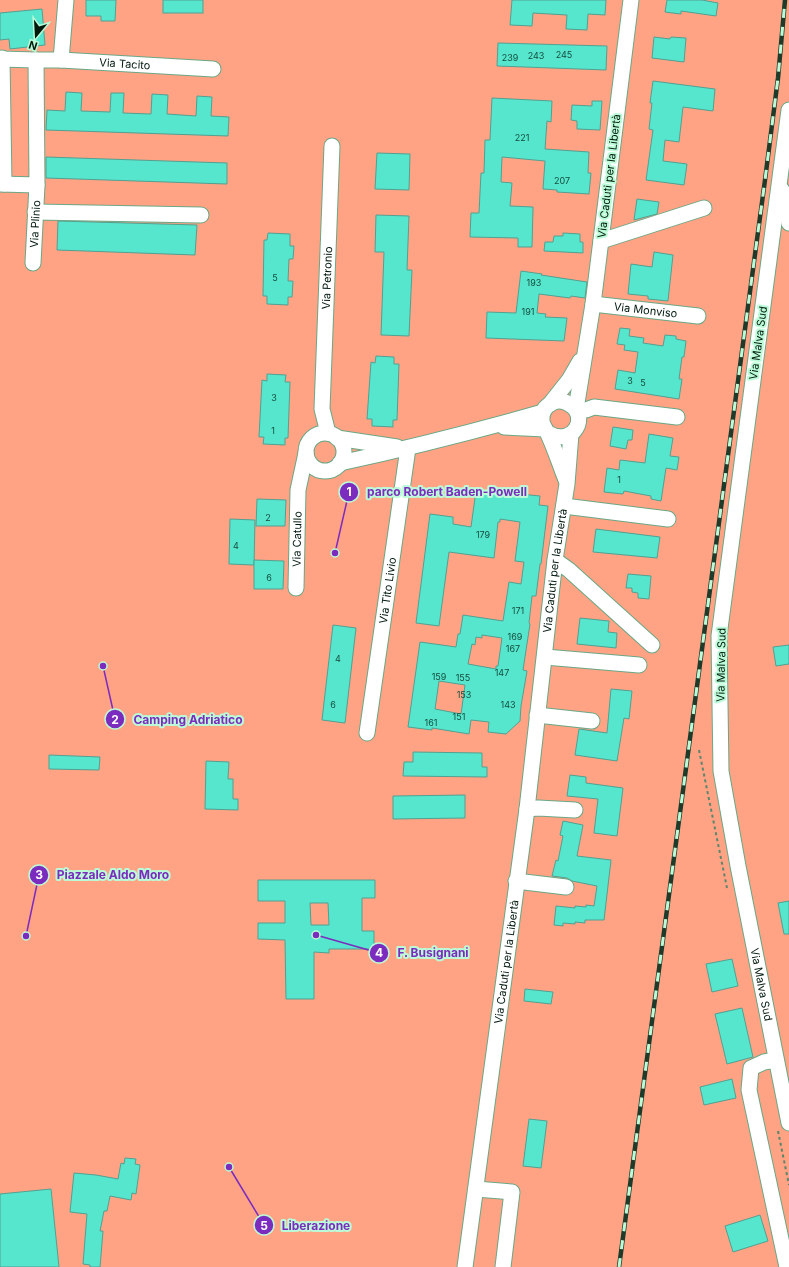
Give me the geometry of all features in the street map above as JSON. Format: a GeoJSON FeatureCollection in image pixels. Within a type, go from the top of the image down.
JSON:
{"type":"FeatureCollection","features":[{"type":"Feature","properties":{"kind":"street"},"geometry":{"type":"LineString","coordinates":[[61,60],[66,0]]}},
{"type":"Feature","properties":{"kind":"street","name":"Via Caduti per la Libertà"},"geometry":{"type":"LineString","coordinates":[[576,409],[593,304],[631,0]]}},
{"type":"Feature","properties":{"kind":"street"},"geometry":{"type":"LineString","coordinates":[[1,58],[2,184],[37,185],[36,60]]}},
{"type":"Feature","properties":{"kind":"street","name":"Via Tacito"},"geometry":{"type":"LineString","coordinates":[[1,58],[214,69]]}},
{"type":"Feature","properties":{"kind":"street","name":"Via Malva Sud"},"geometry":{"type":"LineString","coordinates":[[789,110],[784,178],[719,636],[721,771],[738,866],[789,1123]]}},
{"type":"Feature","properties":{"kind":"street","name":"Via Petronio"},"geometry":{"type":"LineString","coordinates":[[308,446],[322,409],[332,146]]}},
{"type":"Feature","properties":{"kind":"street","name":"Via Malva Sud"},"geometry":{"type":"LineString","coordinates":[[784,178],[789,223]]}},
{"type":"Feature","properties":{"kind":"street","name":"Via Plinio"},"geometry":{"type":"LineString","coordinates":[[33,263],[37,185]]}},
{"type":"Feature","properties":{"kind":"street"},"geometry":{"type":"LineString","coordinates":[[600,241],[704,208]]}},
{"type":"Feature","properties":{"kind":"street"},"geometry":{"type":"LineString","coordinates":[[35,212],[201,215]]}},
{"type":"Feature","properties":{"kind":"street","name":"Via Monviso"},"geometry":{"type":"LineString","coordinates":[[593,304],[698,316]]}},
{"type":"Feature","properties":{"kind":"street"},"geometry":{"type":"LineString","coordinates":[[568,484],[546,431],[542,417],[547,408],[569,380],[585,352]]}},
{"type":"Feature","properties":{"kind":"street"},"geometry":{"type":"LineString","coordinates":[[340,463],[491,427],[547,408],[561,401],[572,405],[576,409],[578,420],[575,430],[566,437],[553,436],[546,431],[491,427]]}},
{"type":"Feature","properties":{"kind":"street"},"geometry":{"type":"LineString","coordinates":[[576,409],[586,410],[594,407],[677,417]]}},
{"type":"Feature","properties":{"kind":"street","name":"Via Petronio"},"geometry":{"type":"LineString","coordinates":[[322,409],[333,436]]}},
{"type":"Feature","properties":{"kind":"street"},"geometry":{"type":"LineString","coordinates":[[319,470],[310,463],[308,446],[318,434],[408,448]]}},
{"type":"Feature","properties":{"kind":"street","name":"Via Caduti per la Libertà"},"geometry":{"type":"LineString","coordinates":[[466,1267],[526,809],[545,657],[555,560],[568,484],[571,434]]}},
{"type":"Feature","properties":{"kind":"street"},"geometry":{"type":"LineString","coordinates":[[298,490],[308,475],[319,470],[331,470],[340,463],[343,458],[343,447],[333,436]]}},
{"type":"Feature","properties":{"kind":"street","name":"Via Catullo"},"geometry":{"type":"LineString","coordinates":[[296,588],[298,490],[308,446]]}},
{"type":"Feature","properties":{"kind":"street","name":"Via Tito Livio"},"geometry":{"type":"LineString","coordinates":[[367,733],[408,448]]}},
{"type":"Feature","properties":{"kind":"street"},"geometry":{"type":"LineString","coordinates":[[564,506],[668,519]]}},
{"type":"Feature","properties":{"kind":"street"},"geometry":{"type":"LineString","coordinates":[[555,560],[569,570],[652,645]]}},
{"type":"Feature","properties":{"kind":"street"},"geometry":{"type":"LineString","coordinates":[[545,657],[638,665]]}},
{"type":"Feature","properties":{"kind":"street"},"geometry":{"type":"LineString","coordinates":[[537,715],[592,721]]}},
{"type":"Feature","properties":{"kind":"street"},"geometry":{"type":"LineString","coordinates":[[526,809],[538,808],[575,810]]}},
{"type":"Feature","properties":{"kind":"street"},"geometry":{"type":"LineString","coordinates":[[516,881],[566,887]]}},
{"type":"Feature","properties":{"kind":"street"},"geometry":{"type":"LineString","coordinates":[[776,1060],[764,1062],[751,1068],[749,1090],[787,1267]]}},
{"type":"Feature","properties":{"kind":"street"},"geometry":{"type":"LineString","coordinates":[[476,1189],[512,1192],[503,1267]]}},
{"type":"Feature","properties":{"kind":"shaded area"},"geometry":{"type":"Polygon","coordinates":[[[0,0],[789,0],[789,1267],[0,1267],[0,0]]]}},
{"type":"Feature","properties":{"kind":"building"},"geometry":{"type":"Polygon","coordinates":[[[86,0],[116,0],[115,21],[101,21],[101,16],[86,16],[86,0]]]}},
{"type":"Feature","properties":{"kind":"building"},"geometry":{"type":"Polygon","coordinates":[[[163,0],[203,0],[203,13],[163,13],[163,0]]]}},
{"type":"Feature","properties":{"kind":"building"},"geometry":{"type":"Polygon","coordinates":[[[512,0],[606,0],[605,15],[588,14],[587,30],[566,29],[567,15],[533,13],[532,26],[510,25],[512,0]]]}},
{"type":"Feature","properties":{"kind":"building"},"geometry":{"type":"Polygon","coordinates":[[[667,0],[702,0],[718,3],[716,16],[681,11],[681,14],[665,12],[667,0]]]}},
{"type":"Feature","properties":{"kind":"building"},"geometry":{"type":"Polygon","coordinates":[[[42,9],[45,45],[10,49],[9,39],[0,40],[0,13],[42,9]]]}},
{"type":"Feature","properties":{"kind":"building"},"geometry":{"type":"Polygon","coordinates":[[[654,37],[670,39],[671,37],[686,38],[684,62],[652,58],[654,37]]]}},
{"type":"Feature","properties":{"kind":"building"},"geometry":{"type":"Polygon","coordinates":[[[498,43],[607,46],[606,70],[497,66],[498,43]]]}},
{"type":"Feature","properties":{"kind":"building"},"geometry":{"type":"Polygon","coordinates":[[[653,81],[715,89],[713,111],[683,107],[679,142],[665,140],[663,161],[687,164],[684,185],[646,180],[653,130],[649,129],[653,81]]]}},
{"type":"Feature","properties":{"kind":"building"},"geometry":{"type":"Polygon","coordinates":[[[66,92],[82,93],[81,111],[110,112],[111,93],[124,93],[123,113],[151,114],[152,94],[168,95],[167,114],[196,116],[197,96],[212,97],[211,116],[229,117],[228,136],[46,130],[47,110],[65,111],[66,92]]]}},
{"type":"Feature","properties":{"kind":"building"},"geometry":{"type":"Polygon","coordinates":[[[492,98],[552,101],[551,122],[547,121],[545,149],[589,152],[588,173],[591,173],[589,194],[557,192],[557,190],[543,189],[545,161],[502,157],[501,182],[512,183],[510,206],[533,207],[532,247],[518,247],[518,238],[470,237],[471,213],[479,213],[481,173],[484,173],[485,140],[490,140],[492,98]]]}},
{"type":"Feature","properties":{"kind":"building"},"geometry":{"type":"Polygon","coordinates":[[[592,101],[602,101],[600,130],[577,129],[577,121],[571,120],[572,105],[592,106],[592,101]]]}},
{"type":"Feature","properties":{"kind":"building"},"geometry":{"type":"Polygon","coordinates":[[[377,153],[410,154],[409,190],[375,189],[377,153]]]}},
{"type":"Feature","properties":{"kind":"building"},"geometry":{"type":"Polygon","coordinates":[[[46,157],[227,163],[227,184],[46,178],[46,157]]]}},
{"type":"Feature","properties":{"kind":"building"},"geometry":{"type":"Polygon","coordinates":[[[637,199],[659,202],[657,214],[634,220],[637,199]]]}},
{"type":"Feature","properties":{"kind":"building"},"geometry":{"type":"Polygon","coordinates":[[[376,215],[409,216],[407,270],[412,270],[409,336],[381,335],[384,252],[375,252],[376,215]]]}},
{"type":"Feature","properties":{"kind":"building"},"geometry":{"type":"Polygon","coordinates":[[[58,221],[197,225],[195,255],[57,250],[58,221]]]}},
{"type":"Feature","properties":{"kind":"building"},"geometry":{"type":"Polygon","coordinates":[[[268,233],[290,234],[290,246],[294,246],[293,259],[289,259],[288,281],[293,281],[292,297],[288,297],[288,305],[267,304],[267,296],[263,296],[264,240],[267,240],[268,233]]]}},
{"type":"Feature","properties":{"kind":"building"},"geometry":{"type":"Polygon","coordinates":[[[563,233],[580,234],[580,242],[583,242],[583,253],[544,251],[545,242],[553,242],[554,236],[563,236],[563,233]]]}},
{"type":"Feature","properties":{"kind":"building"},"geometry":{"type":"Polygon","coordinates":[[[654,252],[673,255],[668,301],[648,299],[648,296],[628,294],[631,264],[652,267],[654,252]]]}},
{"type":"Feature","properties":{"kind":"building"},"geometry":{"type":"Polygon","coordinates":[[[521,271],[587,282],[585,298],[571,296],[570,298],[539,294],[537,313],[546,314],[545,317],[567,318],[564,341],[486,338],[487,312],[516,313],[521,271]]]}},
{"type":"Feature","properties":{"kind":"building"},"geometry":{"type":"Polygon","coordinates":[[[620,328],[630,329],[629,336],[644,338],[643,343],[663,346],[665,335],[676,336],[676,339],[686,341],[679,379],[682,379],[679,399],[615,389],[618,370],[635,373],[638,352],[624,350],[625,345],[617,344],[620,328]]]}},
{"type":"Feature","properties":{"kind":"building"},"geometry":{"type":"Polygon","coordinates":[[[376,356],[394,357],[394,364],[399,364],[397,420],[393,420],[393,427],[372,426],[372,419],[367,419],[371,362],[375,363],[376,356]]]}},
{"type":"Feature","properties":{"kind":"building"},"geometry":{"type":"Polygon","coordinates":[[[267,374],[286,375],[285,382],[290,382],[288,438],[285,438],[285,445],[263,444],[264,437],[259,437],[262,380],[267,381],[267,374]]]}},
{"type":"Feature","properties":{"kind":"building"},"geometry":{"type":"Polygon","coordinates":[[[613,427],[633,430],[632,440],[628,440],[626,449],[610,446],[613,427]]]}},
{"type":"Feature","properties":{"kind":"building"},"geometry":{"type":"Polygon","coordinates":[[[649,434],[673,438],[670,456],[679,457],[677,470],[666,468],[661,501],[651,499],[651,496],[624,491],[623,494],[604,492],[607,468],[619,470],[620,460],[645,463],[649,434]]]}},
{"type":"Feature","properties":{"kind":"building"},"geometry":{"type":"Polygon","coordinates":[[[476,491],[519,496],[520,494],[540,496],[539,505],[548,506],[536,596],[532,596],[530,624],[523,670],[527,671],[520,721],[506,734],[488,732],[489,722],[471,720],[469,734],[432,728],[432,730],[408,727],[420,642],[456,647],[463,615],[503,621],[509,582],[521,584],[524,562],[515,561],[520,522],[500,519],[500,522],[498,522],[494,558],[449,552],[439,626],[416,623],[430,514],[453,517],[453,524],[471,527],[476,491]],[[482,635],[482,638],[476,637],[475,645],[472,644],[468,664],[496,669],[496,666],[498,666],[502,638],[482,635]],[[439,681],[435,709],[461,714],[465,685],[439,681]]]}},
{"type":"Feature","properties":{"kind":"building"},"geometry":{"type":"Polygon","coordinates":[[[257,499],[286,500],[285,526],[256,526],[257,499]]]}},
{"type":"Feature","properties":{"kind":"building"},"geometry":{"type":"Polygon","coordinates":[[[230,519],[255,520],[254,565],[229,564],[230,519]]]}},
{"type":"Feature","properties":{"kind":"building"},"geometry":{"type":"Polygon","coordinates":[[[596,529],[660,537],[657,558],[593,552],[596,529]]]}},
{"type":"Feature","properties":{"kind":"building"},"geometry":{"type":"Polygon","coordinates":[[[254,560],[284,561],[283,589],[254,589],[254,560]]]}},
{"type":"Feature","properties":{"kind":"building"},"geometry":{"type":"Polygon","coordinates":[[[628,574],[651,576],[649,599],[638,598],[638,593],[632,592],[632,588],[626,588],[628,574]]]}},
{"type":"Feature","properties":{"kind":"building"},"geometry":{"type":"Polygon","coordinates":[[[580,618],[609,621],[608,632],[617,633],[616,648],[577,644],[580,618]]]}},
{"type":"Feature","properties":{"kind":"building"},"geometry":{"type":"Polygon","coordinates":[[[333,625],[356,628],[345,723],[322,720],[333,625]]]}},
{"type":"Feature","properties":{"kind":"building"},"geometry":{"type":"Polygon","coordinates":[[[789,645],[789,664],[776,666],[773,647],[789,645]]]}},
{"type":"Feature","properties":{"kind":"building"},"geometry":{"type":"Polygon","coordinates":[[[611,689],[632,691],[629,719],[624,718],[617,761],[575,755],[579,729],[607,733],[611,689]]]}},
{"type":"Feature","properties":{"kind":"building"},"geometry":{"type":"Polygon","coordinates":[[[413,752],[482,753],[482,767],[487,767],[487,777],[403,776],[404,762],[413,762],[413,752]]]}},
{"type":"Feature","properties":{"kind":"building"},"geometry":{"type":"Polygon","coordinates":[[[49,755],[100,757],[99,770],[49,769],[49,755]]]}},
{"type":"Feature","properties":{"kind":"building"},"geometry":{"type":"Polygon","coordinates":[[[206,761],[229,762],[228,779],[233,779],[233,799],[238,799],[238,810],[205,809],[206,761]]]}},
{"type":"Feature","properties":{"kind":"building"},"geometry":{"type":"Polygon","coordinates":[[[570,775],[586,777],[586,783],[623,788],[617,836],[594,833],[598,799],[567,796],[570,775]]]}},
{"type":"Feature","properties":{"kind":"building"},"geometry":{"type":"Polygon","coordinates":[[[465,795],[465,818],[393,819],[393,796],[465,795]]]}},
{"type":"Feature","properties":{"kind":"building"},"geometry":{"type":"Polygon","coordinates":[[[563,821],[583,825],[577,856],[611,860],[604,920],[585,920],[585,923],[575,922],[575,924],[563,923],[563,926],[554,925],[556,906],[575,908],[575,906],[594,906],[597,886],[572,881],[567,878],[552,876],[556,860],[558,861],[563,836],[560,835],[563,821]]]}},
{"type":"Feature","properties":{"kind":"building"},"geometry":{"type":"Polygon","coordinates":[[[258,880],[375,880],[375,898],[362,898],[362,931],[374,931],[374,949],[329,949],[329,953],[314,952],[314,999],[286,999],[285,940],[258,939],[258,923],[285,923],[285,901],[258,901],[258,880]],[[310,903],[311,925],[329,925],[328,903],[310,903]]]}},
{"type":"Feature","properties":{"kind":"building"},"geometry":{"type":"Polygon","coordinates":[[[789,901],[789,934],[784,934],[778,903],[789,901]]]}},
{"type":"Feature","properties":{"kind":"building"},"geometry":{"type":"Polygon","coordinates":[[[732,959],[738,986],[712,992],[706,964],[732,959]]]}},
{"type":"Feature","properties":{"kind":"building"},"geometry":{"type":"Polygon","coordinates":[[[525,989],[553,992],[551,1004],[524,1001],[525,989]]]}},
{"type":"Feature","properties":{"kind":"building"},"geometry":{"type":"Polygon","coordinates":[[[742,1008],[753,1057],[727,1064],[715,1014],[742,1008]]]}},
{"type":"Feature","properties":{"kind":"building"},"geometry":{"type":"Polygon","coordinates":[[[732,1079],[736,1098],[704,1105],[700,1087],[732,1079]]]}},
{"type":"Feature","properties":{"kind":"building"},"geometry":{"type":"Polygon","coordinates":[[[529,1119],[547,1121],[541,1168],[523,1166],[529,1119]]]}},
{"type":"Feature","properties":{"kind":"building"},"geometry":{"type":"Polygon","coordinates":[[[125,1158],[136,1159],[135,1164],[140,1165],[136,1194],[132,1193],[131,1200],[110,1196],[107,1211],[104,1211],[100,1231],[103,1231],[100,1267],[90,1267],[90,1265],[83,1264],[87,1214],[70,1212],[74,1173],[118,1179],[121,1163],[124,1164],[125,1158]]]}},
{"type":"Feature","properties":{"kind":"building"},"geometry":{"type":"Polygon","coordinates":[[[51,1189],[59,1267],[0,1267],[0,1194],[51,1189]]]}},
{"type":"Feature","properties":{"kind":"building"},"geometry":{"type":"Polygon","coordinates":[[[760,1215],[768,1241],[733,1252],[725,1226],[760,1215]]]}},
{"type":"Feature","properties":{"kind":"railway"},"geometry":{"type":"LineString","coordinates":[[619,1267],[765,180],[778,78],[785,0]]}},
{"type":"Feature","properties":{"kind":"place","name":"parco Robert Baden-Powell"},"geometry":{"type":"Point","coordinates":[335,553]}},
{"type":"Feature","properties":{"kind":"place","name":"Camping Adriatico"},"geometry":{"type":"Point","coordinates":[103,666]}},
{"type":"Feature","properties":{"kind":"place","name":"F. Busignani"},"geometry":{"type":"Point","coordinates":[316,935]}},
{"type":"Feature","properties":{"kind":"place","name":"Piazzale Aldo Moro"},"geometry":{"type":"Point","coordinates":[26,936]}},
{"type":"Feature","properties":{"kind":"place","name":"Liberazione"},"geometry":{"type":"Point","coordinates":[229,1167]}}]}
